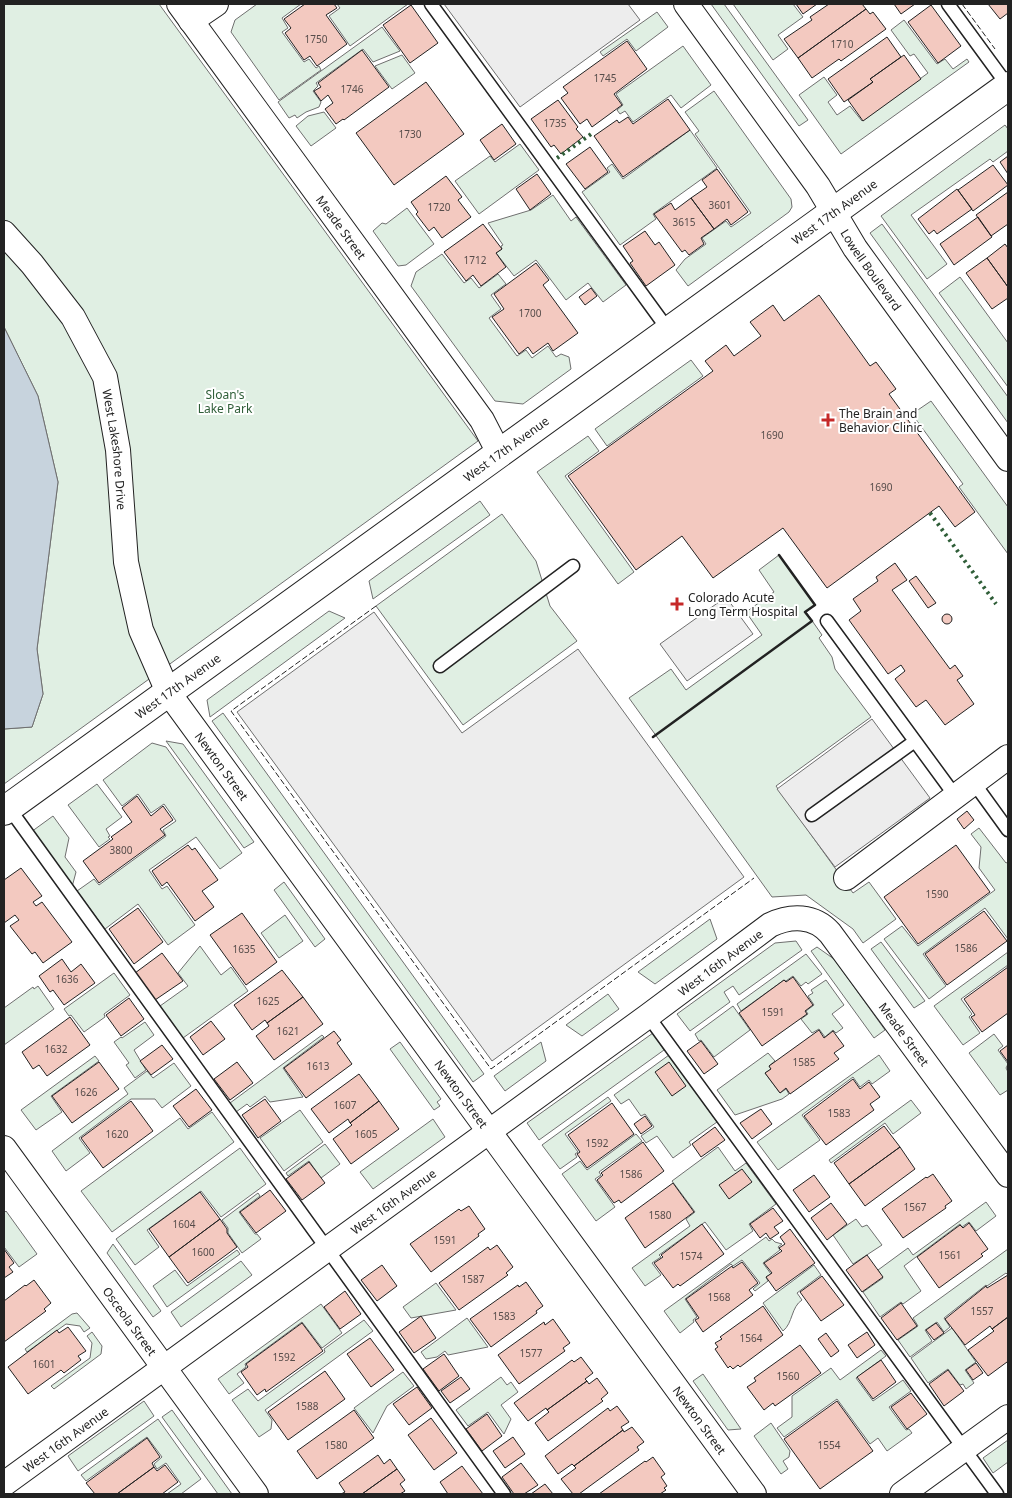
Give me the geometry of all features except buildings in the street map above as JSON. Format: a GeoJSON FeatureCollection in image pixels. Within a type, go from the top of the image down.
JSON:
{"type":"FeatureCollection","features":[{"type":"Feature","properties":{"kind":"street"},"geometry":{"type":"LineString","coordinates":[[185,12],[216,4]]}},
{"type":"Feature","properties":{"kind":"street","name":"Lowell Boulevard"},"geometry":{"type":"LineString","coordinates":[[686,4],[818,186],[855,248],[1008,459]]}},
{"type":"Feature","properties":{"kind":"street","name":"Meade Street"},"geometry":{"type":"LineString","coordinates":[[185,12],[482,420],[499,453]]}},
{"type":"Feature","properties":{"kind":"street","name":"West 17th Avenue"},"geometry":{"type":"LineString","coordinates":[[6,810],[833,212],[1007,90]]}},
{"type":"Feature","properties":{"kind":"street","name":"West Lakeshore Drive"},"geometry":{"type":"LineString","coordinates":[[4,234],[32,264],[74,317],[105,378],[118,450],[126,562],[141,630],[168,692]]}},
{"type":"Feature","properties":{"kind":"street","name":"Newton Street"},"geometry":{"type":"LineString","coordinates":[[168,692],[754,1494]]}},
{"type":"Feature","properties":{"kind":"street"},"geometry":{"type":"LineString","coordinates":[[846,878],[1008,757]]}},
{"type":"Feature","properties":{"kind":"street","name":"Meade Street"},"geometry":{"type":"LineString","coordinates":[[784,919],[797,917],[807,919],[817,922],[830,932],[1008,1175]]}},
{"type":"Feature","properties":{"kind":"street","name":"West 16th Avenue"},"geometry":{"type":"LineString","coordinates":[[4,1484],[648,1016],[770,925],[784,919]]}},
{"type":"Feature","properties":{"kind":"street","name":"Osceola Street"},"geometry":{"type":"LineString","coordinates":[[4,1148],[256,1494]]}},
{"type":"Feature","properties":{"kind":"street"},"geometry":{"type":"LineString","coordinates":[[902,1494],[1008,1417]]}},
{"type":"Feature","properties":{"kind":"lane"},"geometry":{"type":"LineString","coordinates":[[431,4],[669,331]]}},
{"type":"Feature","properties":{"kind":"lane"},"geometry":{"type":"LineString","coordinates":[[948,4],[1007,90]]}},
{"type":"Feature","properties":{"kind":"lane"},"geometry":{"type":"LineString","coordinates":[[440,666],[574,566]]}},
{"type":"Feature","properties":{"kind":"lane"},"geometry":{"type":"LineString","coordinates":[[827,621],[915,741],[1008,830]]}},
{"type":"Feature","properties":{"kind":"lane"},"geometry":{"type":"LineString","coordinates":[[812,815],[915,741]]}},
{"type":"Feature","properties":{"kind":"lane"},"geometry":{"type":"LineString","coordinates":[[6,810],[504,1494]]}},
{"type":"Feature","properties":{"kind":"lane"},"geometry":{"type":"LineString","coordinates":[[648,1016],[997,1494]]}},
{"type":"Feature","properties":{"kind":"lane"},"geometry":{"type":"LineString","coordinates":[[4,1484],[11,1494]]}},
{"type":"Feature","properties":{"kind":"green space","name":"Sloan's Lake Park"},"geometry":{"type":"Polygon","coordinates":[[[4,4],[159,4],[478,441],[4,784],[4,729],[32,727],[43,694],[37,649],[58,482],[38,396],[4,327],[4,4]]]}},
{"type":"Feature","properties":{"kind":"green space"},"geometry":{"type":"Polygon","coordinates":[[[257,4],[301,4],[282,18],[288,28],[282,32],[304,62],[309,59],[316,68],[319,66],[321,70],[279,100],[231,32],[235,20],[257,4]]]}},
{"type":"Feature","properties":{"kind":"green space"},"geometry":{"type":"Polygon","coordinates":[[[337,4],[408,4],[350,46],[329,16],[340,8],[337,4]]]}},
{"type":"Feature","properties":{"kind":"green space"},"geometry":{"type":"Polygon","coordinates":[[[711,4],[724,4],[808,120],[799,126],[711,4]]]}},
{"type":"Feature","properties":{"kind":"green space"},"geometry":{"type":"Polygon","coordinates":[[[733,4],[793,4],[803,17],[778,35],[788,49],[773,60],[733,4]]]}},
{"type":"Feature","properties":{"kind":"green space"},"geometry":{"type":"Polygon","coordinates":[[[657,12],[668,27],[636,51],[627,39],[603,56],[600,52],[657,12]]]}},
{"type":"Feature","properties":{"kind":"green space"},"geometry":{"type":"Polygon","coordinates":[[[904,20],[937,64],[945,59],[953,69],[967,59],[969,62],[841,154],[799,95],[824,77],[837,95],[828,102],[837,115],[850,106],[862,121],[928,73],[914,54],[910,56],[891,30],[904,20]]]}},
{"type":"Feature","properties":{"kind":"green space"},"geometry":{"type":"Polygon","coordinates":[[[382,27],[400,51],[373,62],[363,49],[316,83],[318,86],[313,91],[321,102],[319,107],[297,118],[295,115],[289,118],[278,102],[382,27]]]}},
{"type":"Feature","properties":{"kind":"green space"},"geometry":{"type":"Polygon","coordinates":[[[683,46],[711,85],[681,108],[671,95],[633,122],[625,111],[620,114],[617,110],[623,105],[616,94],[683,46]]]}},
{"type":"Feature","properties":{"kind":"green space"},"geometry":{"type":"Polygon","coordinates":[[[402,55],[415,73],[392,89],[375,66],[402,55]]]}},
{"type":"Feature","properties":{"kind":"green space"},"geometry":{"type":"Polygon","coordinates":[[[714,91],[791,199],[792,207],[789,212],[688,286],[676,270],[685,259],[706,244],[702,238],[726,221],[731,227],[751,213],[695,134],[699,131],[685,112],[714,91]]]}},
{"type":"Feature","properties":{"kind":"green space"},"geometry":{"type":"Polygon","coordinates":[[[324,112],[336,128],[311,146],[296,126],[308,116],[324,112]]]}},
{"type":"Feature","properties":{"kind":"green space"},"geometry":{"type":"Polygon","coordinates":[[[1005,125],[1008,129],[1008,151],[993,162],[990,159],[911,215],[947,264],[927,279],[881,216],[1005,125]]]}},
{"type":"Feature","properties":{"kind":"green space"},"geometry":{"type":"Polygon","coordinates":[[[690,130],[717,168],[653,214],[656,219],[620,245],[582,192],[610,172],[607,168],[612,164],[623,179],[690,130]]]}},
{"type":"Feature","properties":{"kind":"green space"},"geometry":{"type":"Polygon","coordinates":[[[520,144],[539,170],[479,214],[455,181],[490,156],[495,162],[520,144]]]}},
{"type":"Feature","properties":{"kind":"green space"},"geometry":{"type":"Polygon","coordinates":[[[553,195],[571,221],[576,217],[626,285],[603,302],[588,283],[566,300],[536,260],[514,276],[496,253],[502,249],[501,246],[503,245],[488,223],[531,210],[553,195]]]}},
{"type":"Feature","properties":{"kind":"green space"},"geometry":{"type":"Polygon","coordinates":[[[407,208],[434,244],[406,265],[398,266],[373,231],[382,223],[386,224],[407,208]]]}},
{"type":"Feature","properties":{"kind":"green space"},"geometry":{"type":"Polygon","coordinates":[[[882,224],[1008,397],[1008,423],[870,233],[882,224]]]}},
{"type":"Feature","properties":{"kind":"green space"},"geometry":{"type":"Polygon","coordinates":[[[442,254],[464,283],[471,278],[479,288],[498,274],[506,284],[491,295],[501,309],[489,318],[517,356],[526,350],[532,358],[548,346],[556,357],[561,354],[569,357],[571,369],[523,404],[495,401],[411,286],[416,272],[442,254]]]}},
{"type":"Feature","properties":{"kind":"green space"},"geometry":{"type":"Polygon","coordinates":[[[960,277],[1008,343],[1008,387],[939,293],[960,277]]]}},
{"type":"Feature","properties":{"kind":"green space"},"geometry":{"type":"Polygon","coordinates":[[[691,360],[703,376],[607,446],[595,429],[691,360]]]}},
{"type":"Feature","properties":{"kind":"green space"},"geometry":{"type":"Polygon","coordinates":[[[931,401],[1008,507],[1008,554],[959,487],[963,484],[912,414],[931,401]]]}},
{"type":"Feature","properties":{"kind":"green space"},"geometry":{"type":"Polygon","coordinates":[[[588,436],[599,451],[565,476],[634,572],[618,584],[537,472],[588,436]]]}},
{"type":"Feature","properties":{"kind":"green space"},"geometry":{"type":"Polygon","coordinates":[[[480,501],[490,515],[373,599],[369,581],[480,501]]]}},
{"type":"Feature","properties":{"kind":"green space"},"geometry":{"type":"Polygon","coordinates":[[[502,514],[536,561],[550,606],[577,641],[463,725],[376,606],[502,514]]]}},
{"type":"Feature","properties":{"kind":"green space"},"geometry":{"type":"Polygon","coordinates":[[[779,555],[815,605],[806,612],[822,635],[819,638],[832,657],[835,669],[871,717],[776,786],[853,893],[869,882],[896,919],[863,943],[853,929],[806,895],[772,897],[629,698],[671,669],[686,690],[762,635],[746,612],[774,592],[759,570],[779,555]]]}},
{"type":"Feature","properties":{"kind":"green space"},"geometry":{"type":"Polygon","coordinates":[[[329,611],[345,618],[210,717],[207,700],[329,611]]]}},
{"type":"Feature","properties":{"kind":"green space"},"geometry":{"type":"Polygon","coordinates":[[[223,713],[484,1074],[473,1082],[212,721],[223,713]]]}},
{"type":"Feature","properties":{"kind":"green space"},"geometry":{"type":"Polygon","coordinates":[[[166,741],[183,744],[254,842],[244,848],[166,741]]]}},
{"type":"Feature","properties":{"kind":"green space"},"geometry":{"type":"Polygon","coordinates":[[[152,743],[166,747],[242,853],[220,869],[196,837],[149,870],[162,889],[167,886],[195,925],[168,945],[138,904],[105,929],[77,891],[94,879],[99,885],[166,836],[163,830],[176,821],[164,804],[151,813],[138,794],[122,806],[103,780],[152,743]]]}},
{"type":"Feature","properties":{"kind":"green space"},"geometry":{"type":"Polygon","coordinates":[[[97,784],[122,817],[106,829],[110,839],[99,847],[68,805],[97,784]]]}},
{"type":"Feature","properties":{"kind":"green space"},"geometry":{"type":"Polygon","coordinates":[[[53,816],[69,838],[65,857],[76,872],[72,887],[31,832],[53,816]]]}},
{"type":"Feature","properties":{"kind":"green space"},"geometry":{"type":"Polygon","coordinates":[[[979,828],[1006,863],[1008,862],[1008,939],[985,908],[923,954],[946,986],[929,999],[884,939],[902,926],[918,946],[995,890],[979,868],[981,847],[971,834],[979,828]]]}},
{"type":"Feature","properties":{"kind":"green space"},"geometry":{"type":"Polygon","coordinates":[[[284,882],[325,939],[315,947],[274,890],[284,882]]]}},
{"type":"Feature","properties":{"kind":"green space"},"geometry":{"type":"Polygon","coordinates":[[[285,915],[303,941],[279,958],[261,933],[285,915]]]}},
{"type":"Feature","properties":{"kind":"green space"},"geometry":{"type":"Polygon","coordinates":[[[710,919],[717,939],[655,984],[638,972],[710,919]]]}},
{"type":"Feature","properties":{"kind":"green space"},"geometry":{"type":"Polygon","coordinates":[[[796,941],[802,950],[739,995],[733,986],[724,992],[730,1002],[690,1031],[677,1014],[775,943],[796,941]]]}},
{"type":"Feature","properties":{"kind":"green space"},"geometry":{"type":"Polygon","coordinates":[[[881,942],[925,1001],[914,1008],[871,949],[881,942]]]}},
{"type":"Feature","properties":{"kind":"green space"},"geometry":{"type":"Polygon","coordinates":[[[200,946],[221,975],[231,967],[248,991],[183,1038],[160,1006],[188,986],[178,973],[200,946]]]}},
{"type":"Feature","properties":{"kind":"green space"},"geometry":{"type":"Polygon","coordinates":[[[817,947],[834,959],[885,1030],[874,1038],[811,951],[817,947]]]}},
{"type":"Feature","properties":{"kind":"green space"},"geometry":{"type":"Polygon","coordinates":[[[1008,952],[1008,965],[961,999],[972,1014],[969,1017],[980,1033],[963,1045],[934,1006],[1008,952]]]}},
{"type":"Feature","properties":{"kind":"green space"},"geometry":{"type":"Polygon","coordinates":[[[806,954],[822,974],[808,984],[806,982],[801,986],[793,976],[786,981],[784,980],[741,1011],[737,1004],[806,954]]]}},
{"type":"Feature","properties":{"kind":"green space"},"geometry":{"type":"Polygon","coordinates":[[[114,973],[130,995],[84,1032],[64,1009],[114,973]]]}},
{"type":"Feature","properties":{"kind":"green space"},"geometry":{"type":"Polygon","coordinates":[[[826,980],[844,1005],[832,1014],[843,1028],[836,1033],[833,1030],[825,1037],[819,1029],[812,1033],[801,1019],[808,1014],[806,1011],[814,1005],[808,996],[813,993],[811,990],[826,980]]]}},
{"type":"Feature","properties":{"kind":"green space"},"geometry":{"type":"Polygon","coordinates":[[[38,986],[54,1009],[4,1045],[4,1008],[33,987],[34,989],[38,986]]]}},
{"type":"Feature","properties":{"kind":"green space"},"geometry":{"type":"Polygon","coordinates":[[[608,994],[619,1009],[582,1036],[566,1025],[608,994]]]}},
{"type":"Feature","properties":{"kind":"green space"},"geometry":{"type":"Polygon","coordinates":[[[733,1006],[750,1030],[714,1057],[695,1034],[733,1006]]]}},
{"type":"Feature","properties":{"kind":"green space"},"geometry":{"type":"Polygon","coordinates":[[[145,1022],[154,1035],[134,1050],[146,1070],[135,1078],[126,1065],[129,1063],[114,1042],[145,1022]]]}},
{"type":"Feature","properties":{"kind":"green space"},"geometry":{"type":"Polygon","coordinates":[[[653,1033],[664,1050],[539,1140],[527,1123],[653,1033]]]}},
{"type":"Feature","properties":{"kind":"green space"},"geometry":{"type":"Polygon","coordinates":[[[994,1034],[1003,1046],[998,1050],[1008,1064],[1006,1068],[1008,1072],[1008,1090],[1000,1095],[969,1053],[994,1034]]]}},
{"type":"Feature","properties":{"kind":"green space"},"geometry":{"type":"Polygon","coordinates":[[[322,1035],[324,1037],[283,1068],[303,1097],[270,1102],[265,1096],[250,1107],[247,1104],[236,1112],[230,1103],[322,1035]]]}},
{"type":"Feature","properties":{"kind":"green space"},"geometry":{"type":"Polygon","coordinates":[[[400,1042],[441,1099],[437,1102],[440,1106],[434,1110],[390,1049],[400,1042]]]}},
{"type":"Feature","properties":{"kind":"green space"},"geometry":{"type":"Polygon","coordinates":[[[541,1042],[546,1061],[505,1091],[494,1076],[541,1042]]]}},
{"type":"Feature","properties":{"kind":"green space"},"geometry":{"type":"Polygon","coordinates":[[[768,1053],[775,1061],[769,1066],[771,1069],[765,1073],[780,1093],[786,1089],[789,1094],[782,1099],[735,1115],[717,1090],[768,1053]]]}},
{"type":"Feature","properties":{"kind":"green space"},"geometry":{"type":"Polygon","coordinates":[[[669,1055],[717,1122],[689,1142],[691,1145],[673,1158],[657,1136],[646,1143],[641,1136],[654,1127],[645,1114],[641,1116],[629,1099],[621,1104],[614,1095],[669,1055]]]}},
{"type":"Feature","properties":{"kind":"green space"},"geometry":{"type":"Polygon","coordinates":[[[879,1055],[890,1071],[872,1084],[869,1080],[860,1087],[853,1077],[802,1115],[820,1140],[778,1170],[757,1142],[879,1055]]]}},
{"type":"Feature","properties":{"kind":"green space"},"geometry":{"type":"Polygon","coordinates":[[[95,1056],[99,1061],[51,1096],[62,1112],[36,1130],[21,1110],[95,1056]]]}},
{"type":"Feature","properties":{"kind":"green space"},"geometry":{"type":"Polygon","coordinates":[[[174,1063],[191,1086],[162,1108],[155,1099],[131,1099],[79,1138],[90,1153],[66,1171],[52,1151],[128,1094],[124,1088],[147,1071],[153,1078],[174,1063]]]}},
{"type":"Feature","properties":{"kind":"green space"},"geometry":{"type":"Polygon","coordinates":[[[608,1097],[611,1101],[565,1134],[578,1152],[575,1154],[577,1157],[560,1169],[542,1145],[608,1097]]]}},
{"type":"Feature","properties":{"kind":"green space"},"geometry":{"type":"Polygon","coordinates":[[[911,1100],[921,1113],[893,1134],[885,1123],[831,1163],[829,1160],[911,1100]]]}},
{"type":"Feature","properties":{"kind":"green space"},"geometry":{"type":"Polygon","coordinates":[[[300,1110],[323,1142],[284,1171],[260,1138],[300,1110]]]}},
{"type":"Feature","properties":{"kind":"green space"},"geometry":{"type":"Polygon","coordinates":[[[212,1112],[234,1142],[112,1232],[81,1191],[180,1118],[188,1129],[212,1112]]]}},
{"type":"Feature","properties":{"kind":"green space"},"geometry":{"type":"Polygon","coordinates":[[[433,1119],[445,1137],[373,1189],[360,1172],[433,1119]]]}},
{"type":"Feature","properties":{"kind":"green space"},"geometry":{"type":"Polygon","coordinates":[[[636,1134],[642,1141],[599,1172],[601,1175],[595,1179],[615,1207],[596,1221],[562,1174],[580,1161],[587,1170],[636,1134]]]}},
{"type":"Feature","properties":{"kind":"green space"},"geometry":{"type":"Polygon","coordinates":[[[325,1144],[340,1164],[321,1178],[309,1161],[288,1176],[286,1173],[325,1144]]]}},
{"type":"Feature","properties":{"kind":"green space"},"geometry":{"type":"Polygon","coordinates":[[[718,1147],[735,1171],[746,1163],[776,1204],[749,1224],[753,1231],[726,1250],[705,1222],[659,1255],[661,1257],[652,1263],[661,1275],[645,1286],[632,1268],[690,1226],[686,1219],[695,1212],[672,1181],[718,1147]]]}},
{"type":"Feature","properties":{"kind":"green space"},"geometry":{"type":"Polygon","coordinates":[[[240,1148],[266,1184],[221,1217],[201,1191],[147,1230],[159,1247],[135,1265],[116,1239],[240,1148]]]}},
{"type":"Feature","properties":{"kind":"green space"},"geometry":{"type":"Polygon","coordinates":[[[258,1193],[260,1196],[239,1212],[261,1239],[242,1253],[228,1233],[228,1228],[222,1220],[258,1193]]]}},
{"type":"Feature","properties":{"kind":"green space"},"geometry":{"type":"Polygon","coordinates":[[[986,1202],[996,1216],[976,1231],[969,1222],[962,1227],[960,1224],[904,1266],[921,1291],[880,1317],[863,1292],[883,1278],[878,1270],[908,1248],[913,1255],[986,1202]]]}},
{"type":"Feature","properties":{"kind":"green space"},"geometry":{"type":"Polygon","coordinates":[[[6,1211],[37,1254],[19,1267],[4,1247],[4,1213],[6,1211]]]}},
{"type":"Feature","properties":{"kind":"green space"},"geometry":{"type":"Polygon","coordinates":[[[856,1219],[862,1227],[867,1225],[882,1245],[853,1264],[833,1235],[856,1219]]]}},
{"type":"Feature","properties":{"kind":"green space"},"geometry":{"type":"Polygon","coordinates":[[[766,1237],[769,1241],[772,1239],[782,1244],[778,1247],[780,1250],[763,1263],[771,1274],[766,1277],[768,1281],[755,1291],[753,1289],[760,1283],[742,1260],[733,1266],[731,1264],[685,1299],[697,1317],[693,1320],[694,1322],[680,1333],[664,1311],[766,1237]]]}},
{"type":"Feature","properties":{"kind":"green space"},"geometry":{"type":"Polygon","coordinates":[[[113,1244],[161,1311],[153,1317],[107,1253],[113,1244]]]}},
{"type":"Feature","properties":{"kind":"green space"},"geometry":{"type":"Polygon","coordinates":[[[1008,1249],[1008,1275],[1006,1273],[986,1285],[944,1318],[950,1327],[944,1332],[937,1322],[925,1330],[932,1341],[910,1357],[898,1340],[918,1326],[913,1318],[1008,1249]]]}},
{"type":"Feature","properties":{"kind":"green space"},"geometry":{"type":"Polygon","coordinates":[[[237,1250],[240,1254],[167,1307],[153,1286],[175,1270],[187,1286],[237,1250]]]}},
{"type":"Feature","properties":{"kind":"green space"},"geometry":{"type":"Polygon","coordinates":[[[241,1261],[252,1275],[181,1327],[171,1312],[241,1261]]]}},
{"type":"Feature","properties":{"kind":"green space"},"geometry":{"type":"Polygon","coordinates":[[[814,1265],[821,1275],[797,1293],[802,1300],[798,1303],[789,1324],[783,1331],[763,1303],[814,1265]]]}},
{"type":"Feature","properties":{"kind":"green space"},"geometry":{"type":"Polygon","coordinates":[[[436,1283],[456,1310],[411,1318],[403,1307],[436,1283]]]}},
{"type":"Feature","properties":{"kind":"green space"},"geometry":{"type":"Polygon","coordinates":[[[321,1304],[342,1333],[322,1348],[302,1322],[245,1364],[246,1367],[237,1374],[244,1383],[229,1394],[218,1379],[321,1304]]]}},
{"type":"Feature","properties":{"kind":"green space"},"geometry":{"type":"Polygon","coordinates":[[[77,1313],[90,1328],[84,1332],[80,1326],[66,1324],[27,1352],[25,1349],[72,1314],[77,1313]]]}},
{"type":"Feature","properties":{"kind":"green space"},"geometry":{"type":"Polygon","coordinates":[[[467,1318],[488,1347],[448,1355],[445,1351],[437,1357],[426,1359],[421,1352],[467,1318]]]}},
{"type":"Feature","properties":{"kind":"green space"},"geometry":{"type":"Polygon","coordinates":[[[364,1320],[373,1331],[265,1410],[272,1420],[271,1429],[259,1437],[232,1400],[248,1389],[258,1401],[325,1352],[324,1349],[364,1320]]]}},
{"type":"Feature","properties":{"kind":"green space"},"geometry":{"type":"Polygon","coordinates":[[[952,1328],[976,1362],[965,1370],[974,1383],[966,1389],[963,1384],[960,1385],[948,1369],[928,1383],[911,1358],[952,1328]]]}},
{"type":"Feature","properties":{"kind":"green space"},"geometry":{"type":"Polygon","coordinates":[[[92,1332],[102,1346],[101,1354],[54,1389],[51,1386],[90,1358],[92,1343],[87,1336],[92,1332]]]}},
{"type":"Feature","properties":{"kind":"green space"},"geometry":{"type":"Polygon","coordinates":[[[881,1350],[886,1356],[856,1378],[873,1401],[903,1380],[911,1391],[889,1407],[906,1430],[909,1429],[912,1433],[887,1451],[878,1438],[870,1444],[837,1399],[784,1437],[777,1428],[792,1417],[792,1396],[831,1368],[840,1380],[881,1350]]]}},
{"type":"Feature","properties":{"kind":"green space"},"geometry":{"type":"Polygon","coordinates":[[[403,1372],[414,1386],[387,1406],[373,1433],[354,1408],[403,1372]]]}},
{"type":"Feature","properties":{"kind":"green space"},"geometry":{"type":"Polygon","coordinates":[[[703,1374],[741,1429],[728,1430],[693,1381],[703,1374]]]}},
{"type":"Feature","properties":{"kind":"green space"},"geometry":{"type":"Polygon","coordinates":[[[501,1377],[507,1385],[511,1382],[518,1392],[501,1405],[511,1419],[504,1434],[488,1412],[468,1426],[456,1410],[501,1377]]]}},
{"type":"Feature","properties":{"kind":"green space"},"geometry":{"type":"Polygon","coordinates":[[[144,1401],[154,1416],[78,1471],[68,1456],[144,1401]]]}},
{"type":"Feature","properties":{"kind":"green space"},"geometry":{"type":"Polygon","coordinates":[[[172,1410],[232,1494],[218,1494],[162,1417],[172,1410]]]}},
{"type":"Feature","properties":{"kind":"green space"},"geometry":{"type":"Polygon","coordinates":[[[158,1419],[201,1479],[181,1494],[167,1494],[181,1484],[166,1463],[157,1469],[154,1464],[162,1457],[147,1437],[86,1481],[81,1475],[158,1419]]]}},
{"type":"Feature","properties":{"kind":"green space"},"geometry":{"type":"Polygon","coordinates":[[[771,1423],[790,1451],[789,1457],[783,1461],[788,1469],[781,1474],[754,1436],[771,1423]]]}},
{"type":"Feature","properties":{"kind":"green space"},"geometry":{"type":"Polygon","coordinates":[[[1008,1440],[1008,1462],[993,1473],[983,1458],[1008,1440]]]}},
{"type":"Feature","properties":{"kind":"shaded area"},"geometry":{"type":"Polygon","coordinates":[[[444,4],[628,4],[640,20],[520,107],[444,4]]]}},
{"type":"Feature","properties":{"kind":"shaded area"},"geometry":{"type":"Polygon","coordinates":[[[4,327],[38,396],[58,482],[37,649],[43,694],[32,727],[4,729],[4,327]]]}},
{"type":"Feature","properties":{"kind":"shaded area"},"geometry":{"type":"Polygon","coordinates":[[[726,597],[753,634],[687,681],[660,644],[726,597]]]}},
{"type":"Feature","properties":{"kind":"shaded area"},"geometry":{"type":"Polygon","coordinates":[[[374,612],[462,733],[578,649],[744,877],[492,1061],[237,712],[374,612]]]}},
{"type":"Feature","properties":{"kind":"shaded area"},"geometry":{"type":"Polygon","coordinates":[[[872,719],[930,798],[835,867],[777,789],[872,719]]]}},
{"type":"Feature","properties":{"kind":"hedge"},"geometry":{"type":"LineString","coordinates":[[557,158],[594,132]]}},
{"type":"Feature","properties":{"kind":"hedge"},"geometry":{"type":"LineString","coordinates":[[930,513],[996,604]]}},
{"type":"Feature","properties":{"kind":"fence"},"geometry":{"type":"LineString","coordinates":[[962,4],[995,49]]}},
{"type":"Feature","properties":{"kind":"fence"},"geometry":{"type":"LineString","coordinates":[[376,606],[231,711],[491,1069],[754,878]]}},
{"type":"Feature","properties":{"kind":"wall"},"geometry":{"type":"LineString","coordinates":[[653,737],[812,621],[805,612],[815,605],[779,555]]}},
{"type":"Feature","properties":{"kind":"place","name":"The Brain and Behavior Clinic"},"geometry":{"type":"Point","coordinates":[828,420]}},
{"type":"Feature","properties":{"kind":"place","name":"Colorado Acute Long Term Hospital"},"geometry":{"type":"Point","coordinates":[677,604]}}]}
